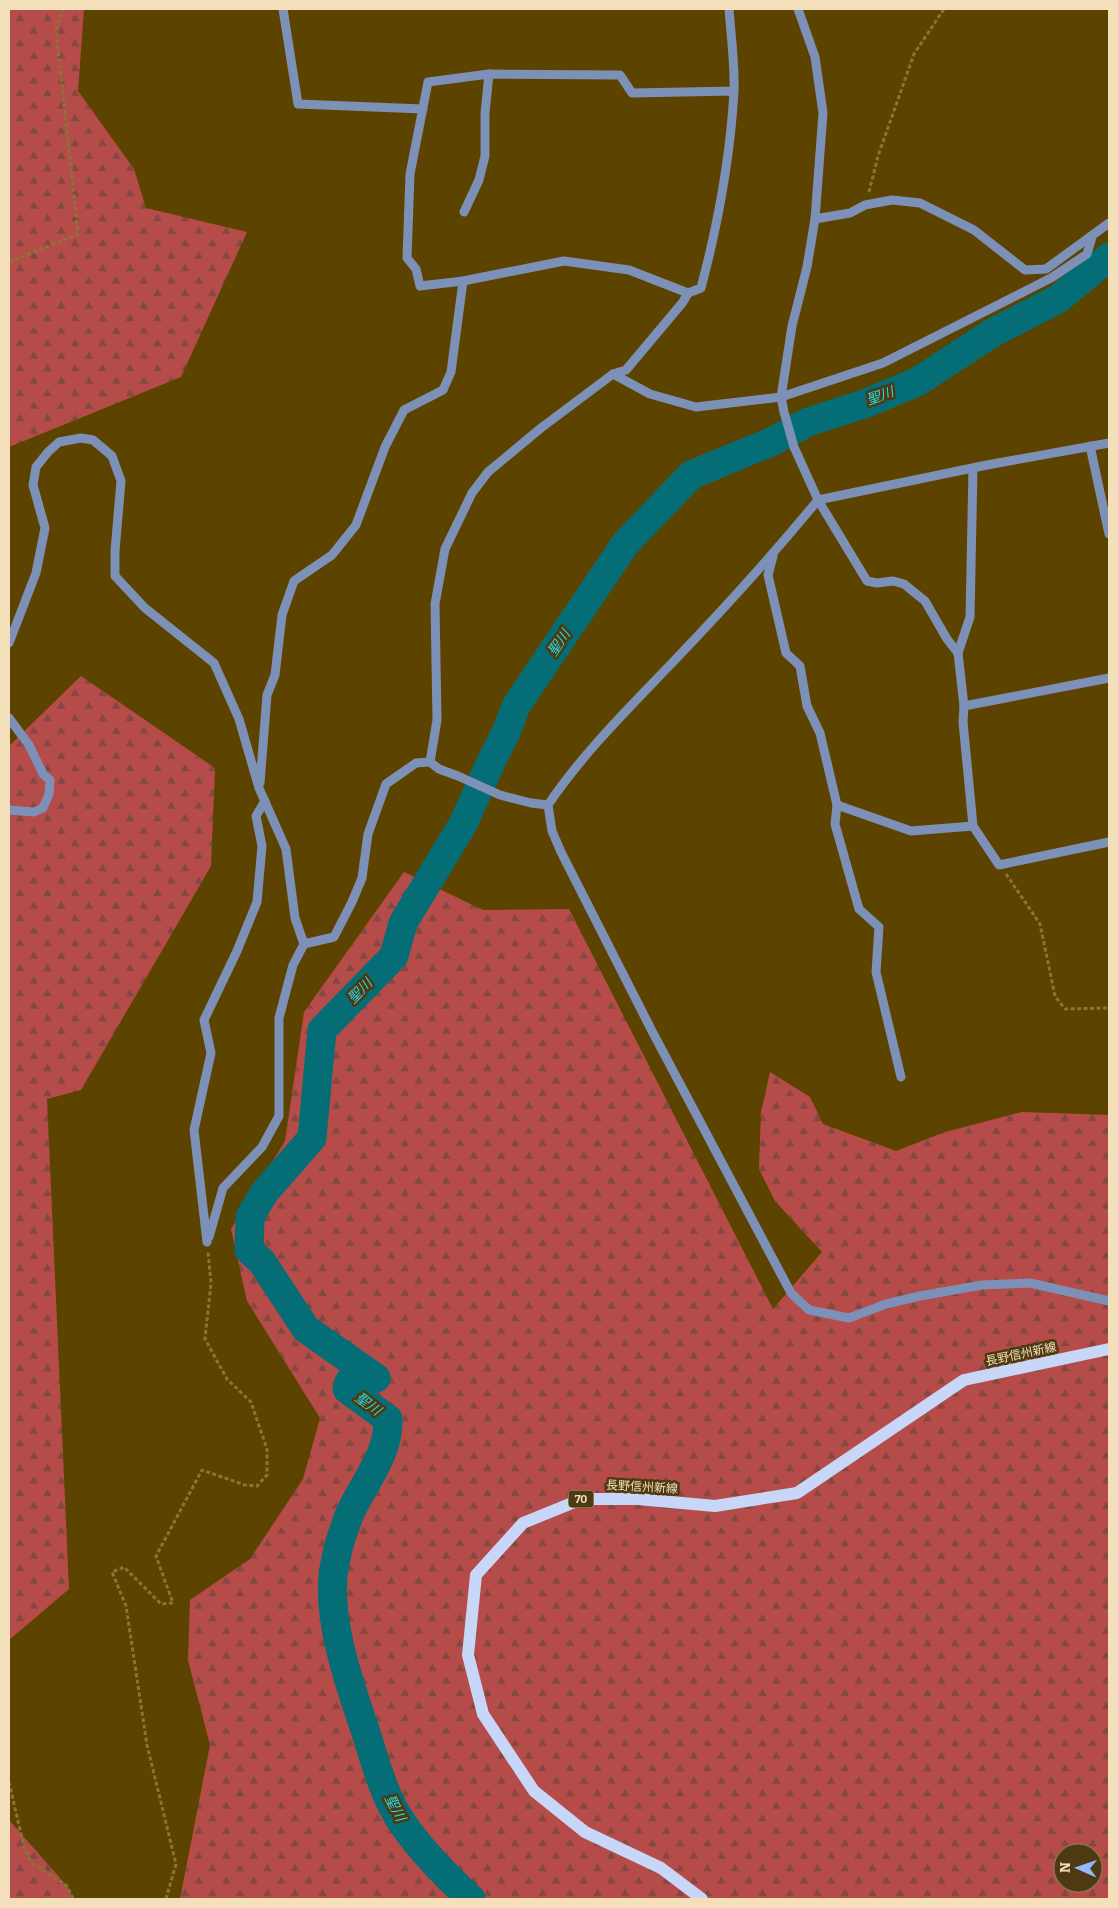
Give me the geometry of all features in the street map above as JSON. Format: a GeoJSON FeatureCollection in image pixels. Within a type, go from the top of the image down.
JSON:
{"type":"FeatureCollection","features":[{"type":"Feature","properties":{"kind":"main road","name":"長野信州新線"},"geometry":{"type":"LineString","coordinates":[[702,1899],[661,1868],[585,1832],[534,1791],[483,1714],[468,1655],[476,1575],[522,1523],[582,1499],[638,1499],[715,1506],[797,1493],[964,1380],[1109,1349]]}},
{"type":"Feature","properties":{"kind":"street"},"geometry":{"type":"LineString","coordinates":[[283,9],[298,104],[423,109]]}},
{"type":"Feature","properties":{"kind":"street"},"geometry":{"type":"LineString","coordinates":[[430,762],[437,720],[435,604],[445,549],[472,493],[488,472],[540,428],[613,374],[626,370],[683,302],[688,293],[701,288],[713,243],[723,189],[734,91],[729,9]]}},
{"type":"Feature","properties":{"kind":"street"},"geometry":{"type":"LineString","coordinates":[[798,9],[814,57],[823,113],[815,219],[807,267],[792,326],[781,397],[784,412],[794,447],[818,500],[867,581],[877,583],[893,581],[912,588],[925,601],[958,653]]}},
{"type":"Feature","properties":{"kind":"street"},"geometry":{"type":"LineString","coordinates":[[464,212],[479,180],[484,156],[485,113],[489,74]]}},
{"type":"Feature","properties":{"kind":"street"},"geometry":{"type":"LineString","coordinates":[[688,293],[628,270],[564,261],[463,281],[420,286],[416,268],[407,258],[410,174],[428,82],[489,74],[620,75],[632,93],[734,91]]}},
{"type":"Feature","properties":{"kind":"street"},"geometry":{"type":"LineString","coordinates":[[815,219],[850,213],[865,205],[892,200],[920,203],[974,230],[1025,270],[1046,268],[1108,227]]}},
{"type":"Feature","properties":{"kind":"street"},"geometry":{"type":"LineString","coordinates":[[613,374],[650,394],[696,407],[781,397],[883,362],[1051,278],[1087,254],[1092,237]]}},
{"type":"Feature","properties":{"kind":"street"},"geometry":{"type":"LineString","coordinates":[[259,788],[267,695],[275,675],[282,615],[294,581],[332,555],[356,525],[385,447],[404,410],[442,390],[451,372],[463,281]]}},
{"type":"Feature","properties":{"kind":"street"},"geometry":{"type":"LineString","coordinates":[[9,643],[36,573],[45,528],[33,485],[36,467],[59,442],[80,438],[93,440],[112,456],[121,481],[115,551],[115,576],[146,608],[214,663],[239,719],[259,788],[286,849],[294,918],[304,944],[293,965],[279,1018],[279,1116],[262,1147],[223,1188],[208,1242]]}},
{"type":"Feature","properties":{"kind":"street"},"geometry":{"type":"LineString","coordinates":[[1109,442],[818,500],[774,554],[625,712],[567,778],[548,804],[552,831],[561,852],[653,1033],[791,1293],[809,1310],[849,1318],[886,1304],[920,1296],[982,1285],[1030,1283],[1109,1301]]}},
{"type":"Feature","properties":{"kind":"street"},"geometry":{"type":"LineString","coordinates":[[1090,446],[1109,534]]}},
{"type":"Feature","properties":{"kind":"street"},"geometry":{"type":"LineString","coordinates":[[973,468],[970,617],[958,653],[973,826],[1000,866],[1109,842]]}},
{"type":"Feature","properties":{"kind":"street"},"geometry":{"type":"LineString","coordinates":[[774,554],[768,575],[781,635],[786,653],[800,666],[807,706],[820,733],[837,805],[834,824],[859,909],[879,927],[876,972],[901,1076]]}},
{"type":"Feature","properties":{"kind":"street"},"geometry":{"type":"LineString","coordinates":[[964,706],[1109,678]]}},
{"type":"Feature","properties":{"kind":"street"},"geometry":{"type":"LineString","coordinates":[[9,718],[29,745],[43,774],[50,780],[50,787],[43,808],[34,812],[9,810]]}},
{"type":"Feature","properties":{"kind":"street"},"geometry":{"type":"LineString","coordinates":[[304,944],[334,937],[362,878],[368,834],[386,784],[416,763],[430,762],[439,769],[500,795],[531,803],[548,804]]}},
{"type":"Feature","properties":{"kind":"street"},"geometry":{"type":"LineString","coordinates":[[208,1242],[194,1130],[210,1053],[204,1020],[237,951],[257,902],[262,846],[256,816],[265,801]]}},
{"type":"Feature","properties":{"kind":"street"},"geometry":{"type":"LineString","coordinates":[[837,805],[911,831],[973,826]]}},
{"type":"Feature","properties":{"kind":"path"},"geometry":{"type":"LineString","coordinates":[[9,262],[78,234],[56,29],[63,9]]}},
{"type":"Feature","properties":{"kind":"path"},"geometry":{"type":"LineString","coordinates":[[865,205],[878,156],[914,54],[928,36],[944,9]]}},
{"type":"Feature","properties":{"kind":"path"},"geometry":{"type":"LineString","coordinates":[[1000,866],[1040,924],[1055,996],[1065,1008],[1109,1009]]}},
{"type":"Feature","properties":{"kind":"path"},"geometry":{"type":"LineString","coordinates":[[166,1899],[176,1864],[147,1745],[126,1606],[112,1572],[124,1567],[161,1604],[173,1603],[156,1556],[202,1470],[245,1485],[257,1486],[267,1475],[267,1449],[251,1402],[227,1379],[205,1339],[211,1283],[208,1242]]}},
{"type":"Feature","properties":{"kind":"path"},"geometry":{"type":"LineString","coordinates":[[9,1782],[24,1847],[32,1863],[67,1886],[73,1899]]}},
{"type":"Feature","properties":{"kind":"green space"},"geometry":{"type":"Polygon","coordinates":[[[9,9],[84,9],[78,91],[134,169],[146,208],[247,232],[181,377],[9,447],[9,9]]]}},
{"type":"Feature","properties":{"kind":"green space"},"geometry":{"type":"Polygon","coordinates":[[[81,676],[215,768],[211,866],[81,1090],[47,1099],[69,1589],[9,1640],[9,746],[81,676]]]}},
{"type":"Feature","properties":{"kind":"green space"},"geometry":{"type":"Polygon","coordinates":[[[404,872],[483,910],[569,909],[773,1309],[822,1252],[775,1201],[759,1169],[761,1112],[770,1072],[810,1097],[823,1124],[896,1151],[945,1132],[1022,1112],[1109,1115],[1109,1899],[180,1899],[210,1745],[188,1660],[190,1600],[250,1559],[303,1479],[320,1418],[247,1301],[231,1229],[285,1141],[304,1012],[404,872]]]}},
{"type":"Feature","properties":{"kind":"green space"},"geometry":{"type":"Polygon","coordinates":[[[9,1820],[67,1886],[73,1899],[9,1899],[9,1820]]]}},
{"type":"Feature","properties":{"kind":"waterway","name":"聖川"},"geometry":{"type":"LineString","coordinates":[[471,1899],[426,1854],[396,1814],[381,1780],[340,1649],[333,1604],[335,1563],[343,1531],[350,1513],[380,1456],[387,1432],[388,1419],[347,1389],[349,1382],[376,1378],[306,1329],[262,1262],[249,1250],[250,1217],[264,1193],[312,1138],[322,1030],[394,956],[403,923],[463,824],[507,730],[516,706],[625,544],[691,475],[771,442],[808,422],[864,404],[917,382],[992,333],[1058,299],[1109,257]]}}]}
